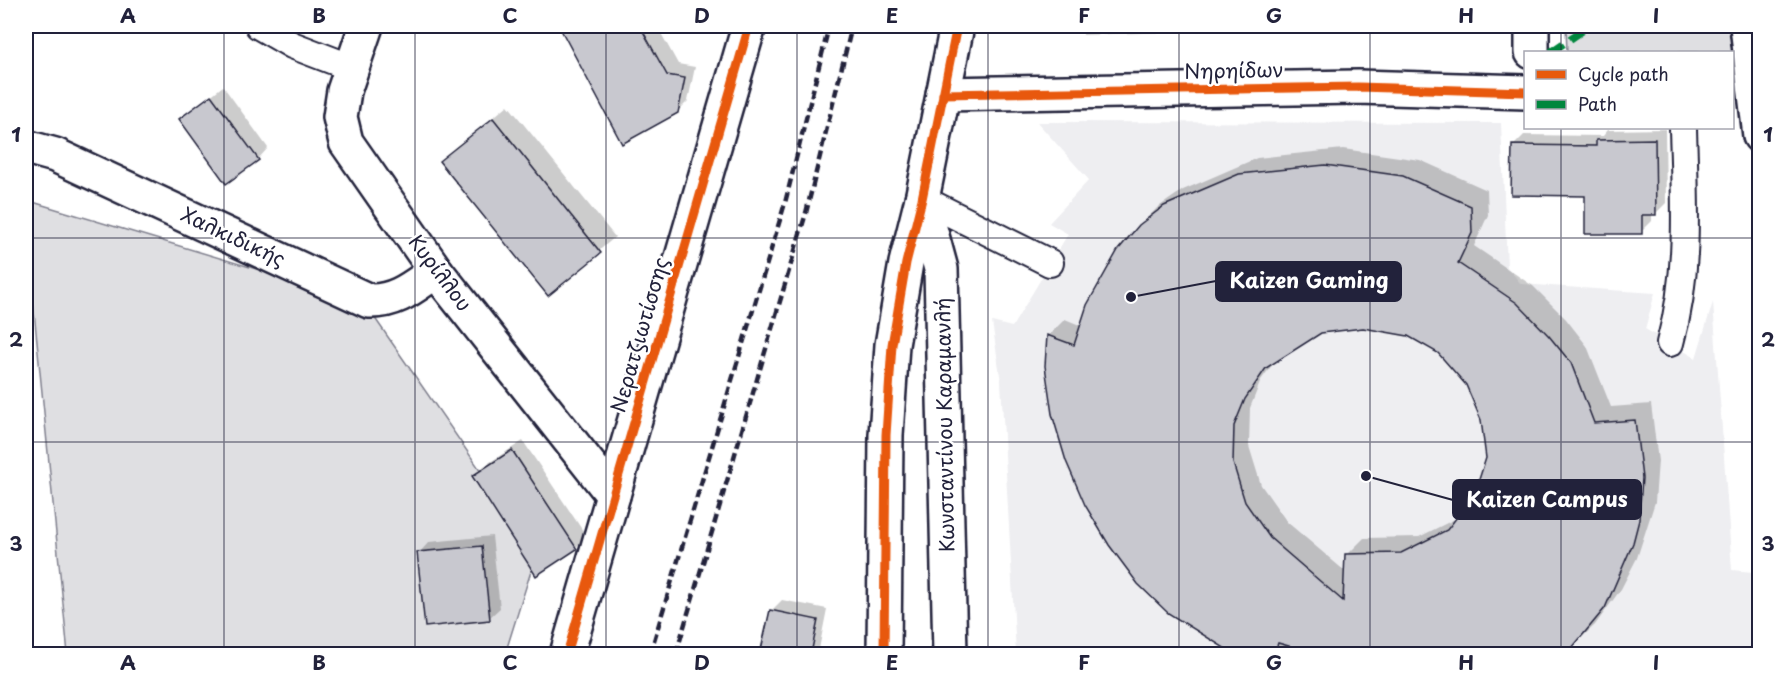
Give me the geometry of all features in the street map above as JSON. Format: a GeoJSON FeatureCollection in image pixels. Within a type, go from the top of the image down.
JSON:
{"type":"FeatureCollection","features":[{"type":"Feature","properties":{"kind":"street","name":"Κυρίλλου"},"geometry":{"type":"LineString","coordinates":[[366,26],[352,68],[340,117],[346,142],[436,271],[613,495]]}},
{"type":"Feature","properties":{"kind":"street"},"geometry":{"type":"LineString","coordinates":[[884,654],[886,435],[892,345],[906,263],[922,199],[957,26]]}},
{"type":"Feature","properties":{"kind":"street"},"geometry":{"type":"LineString","coordinates":[[1532,26],[1532,51]]}},
{"type":"Feature","properties":{"kind":"street"},"geometry":{"type":"LineString","coordinates":[[1748,26],[1752,118]]}},
{"type":"Feature","properties":{"kind":"street","name":"Νερατζιωτίσσης"},"geometry":{"type":"LineString","coordinates":[[567,654],[743,27]]}},
{"type":"Feature","properties":{"kind":"street","name":"Νηρηίδων"},"geometry":{"type":"LineString","coordinates":[[943,94],[1358,87],[1524,92]]}},
{"type":"Feature","properties":{"kind":"street","name":"Χαλκιδικής"},"geometry":{"type":"LineString","coordinates":[[26,147],[55,155],[369,301],[385,302],[401,295],[436,271]]}},
{"type":"Feature","properties":{"kind":"street","name":"Κωνσταντίνου Καραμανλή"},"geometry":{"type":"LineString","coordinates":[[922,199],[941,269],[950,654]]}},
{"type":"Feature","properties":{"kind":"lane"},"geometry":{"type":"LineString","coordinates":[[259,26],[292,45],[352,68]]}},
{"type":"Feature","properties":{"kind":"lane"},"geometry":{"type":"LineString","coordinates":[[1670,343],[1680,309],[1686,246],[1683,129]]}},
{"type":"Feature","properties":{"kind":"lane"},"geometry":{"type":"LineString","coordinates":[[922,199],[1050,263]]}},
{"type":"Feature","properties":{"kind":"shaded area"},"geometry":{"type":"Polygon","coordinates":[[[1566,26],[1738,26],[1744,70],[1734,69],[1734,51],[1567,51],[1566,26]]]}},
{"type":"Feature","properties":{"kind":"shaded area"},"geometry":{"type":"Polygon","coordinates":[[[1037,122],[1501,123],[1507,267],[1521,284],[1655,293],[1645,329],[1696,358],[1713,302],[1732,570],[1753,572],[1759,654],[1016,654],[1001,382],[992,322],[1012,327],[1068,234],[1049,223],[1089,180],[1037,122]]]}},
{"type":"Feature","properties":{"kind":"shaded area"},"geometry":{"type":"Polygon","coordinates":[[[26,200],[363,301],[537,552],[505,654],[68,654],[26,231],[26,200]]]}},
{"type":"Feature","properties":{"kind":"building"},"geometry":{"type":"Polygon","coordinates":[[[559,26],[640,26],[667,75],[685,78],[678,113],[622,144],[559,26]]]}},
{"type":"Feature","properties":{"kind":"building"},"geometry":{"type":"Polygon","coordinates":[[[211,95],[259,160],[226,184],[179,119],[211,95]]]}},
{"type":"Feature","properties":{"kind":"building"},"geometry":{"type":"Polygon","coordinates":[[[493,118],[601,253],[548,296],[439,161],[493,118]]]}},
{"type":"Feature","properties":{"kind":"building"},"geometry":{"type":"Polygon","coordinates":[[[1655,139],[1656,215],[1642,215],[1642,234],[1585,234],[1585,196],[1511,195],[1512,145],[1596,146],[1596,140],[1655,139]]]}},
{"type":"Feature","properties":{"kind":"building"},"geometry":{"type":"Polygon","coordinates":[[[1325,165],[1403,176],[1471,206],[1472,233],[1458,263],[1517,303],[1549,336],[1571,363],[1594,423],[1635,420],[1642,478],[1639,520],[1633,543],[1605,608],[1567,654],[1317,654],[1278,643],[1274,654],[1234,654],[1168,613],[1138,584],[1109,545],[1085,505],[1066,461],[1052,414],[1045,366],[1047,335],[1074,345],[1087,305],[1118,250],[1139,225],[1164,206],[1239,174],[1325,165]],[[1363,328],[1321,333],[1266,368],[1245,399],[1234,426],[1233,463],[1245,502],[1270,538],[1343,601],[1345,554],[1401,553],[1447,530],[1474,495],[1486,458],[1481,420],[1466,385],[1438,353],[1408,336],[1363,328]]]}},
{"type":"Feature","properties":{"kind":"building"},"geometry":{"type":"Polygon","coordinates":[[[512,450],[577,549],[536,576],[472,476],[512,450]]]}},
{"type":"Feature","properties":{"kind":"building"},"geometry":{"type":"Polygon","coordinates":[[[482,546],[490,620],[425,627],[417,552],[482,546]]]}},
{"type":"Feature","properties":{"kind":"building"},"geometry":{"type":"Polygon","coordinates":[[[770,610],[818,620],[811,654],[760,654],[770,610]]]}},
{"type":"Feature","properties":{"kind":"railway"},"geometry":{"type":"LineString","coordinates":[[650,654],[785,203],[829,26]]}},
{"type":"Feature","properties":{"kind":"railway"},"geometry":{"type":"LineString","coordinates":[[676,654],[806,213],[852,26]]}},
{"type":"Feature","properties":{"kind":"marked path"},"geometry":{"type":"LineString","coordinates":[[1552,51],[1589,26]]}},
{"type":"Feature","properties":{"kind":"cycle path"},"geometry":{"type":"LineString","coordinates":[[567,654],[749,26]]}},
{"type":"Feature","properties":{"kind":"cycle path"},"geometry":{"type":"LineString","coordinates":[[884,654],[886,435],[892,345],[906,263],[922,199],[957,26]]}},
{"type":"Feature","properties":{"kind":"cycle path"},"geometry":{"type":"LineString","coordinates":[[943,94],[1358,87],[1524,92]]}},
{"type":"Feature","properties":{"kind":"place","name":"Kaizen Gaming"},"geometry":{"type":"Point","coordinates":[1131,297]}},
{"type":"Feature","properties":{"kind":"place","name":"Kaizen Campus"},"geometry":{"type":"Point","coordinates":[1366,476]}}]}
